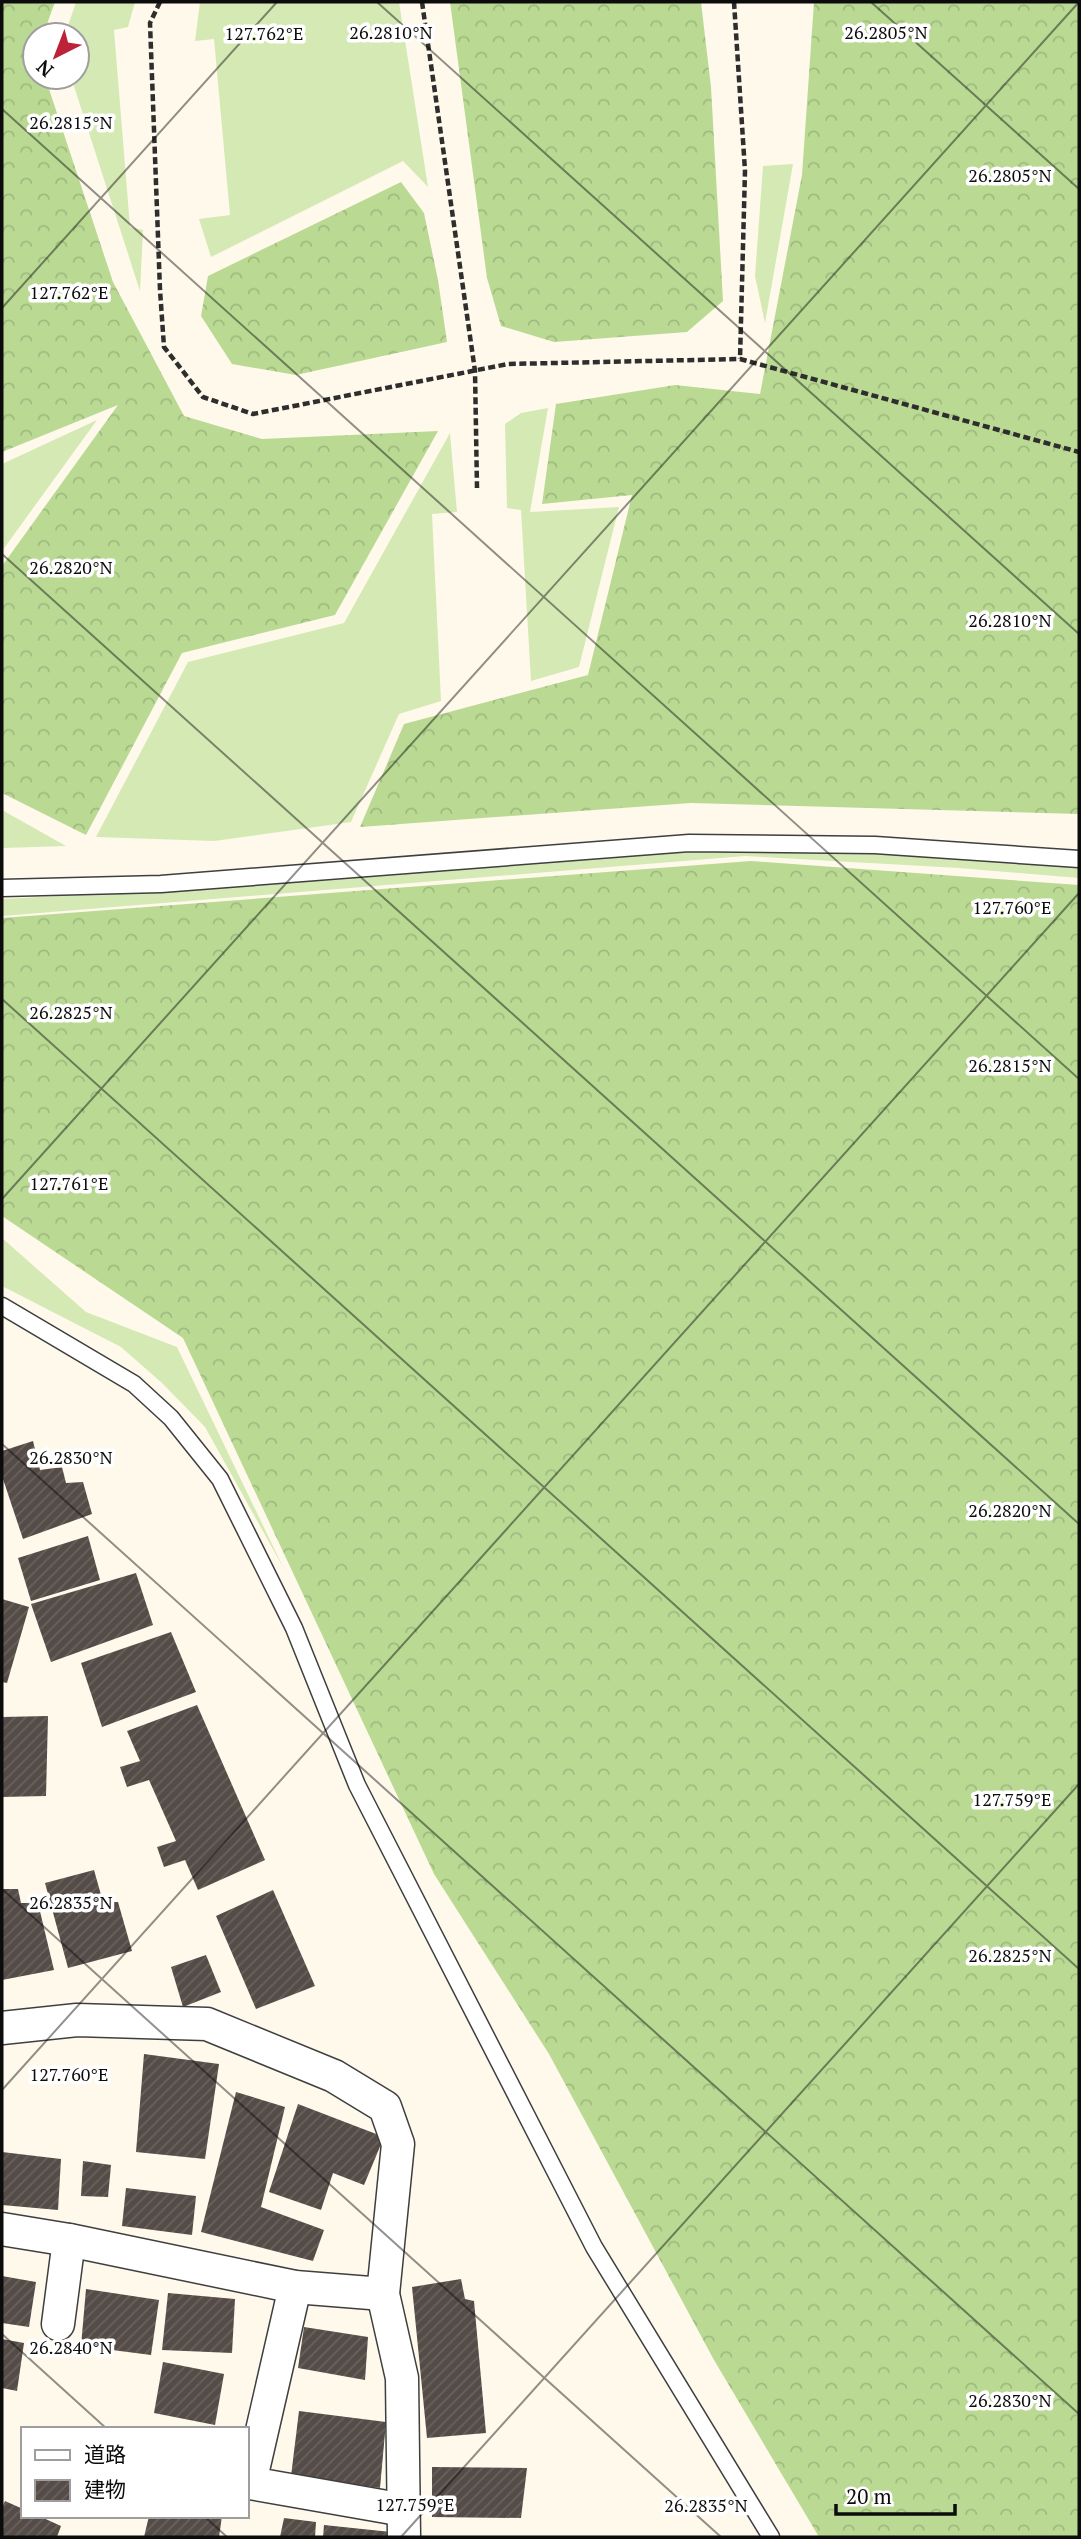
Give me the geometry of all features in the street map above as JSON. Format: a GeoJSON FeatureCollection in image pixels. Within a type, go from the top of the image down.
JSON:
{"type":"FeatureCollection","features":[{"type":"Feature","properties":{"kind":"street"},"geometry":{"type":"LineString","coordinates":[[2,2028],[77,2020],[208,2024],[334,2076],[385,2107],[398,2144],[383,2294],[402,2378],[404,2524],[250,2483],[295,2287]]}},
{"type":"Feature","properties":{"kind":"street"},"geometry":{"type":"LineString","coordinates":[[2,2229],[69,2240],[295,2287],[383,2294]]}},
{"type":"Feature","properties":{"kind":"street"},"geometry":{"type":"LineString","coordinates":[[58,2324],[69,2240]]}},
{"type":"Feature","properties":{"kind":"lane"},"geometry":{"type":"LineString","coordinates":[[2,888],[161,884],[689,842],[876,845],[1079,859]]}},
{"type":"Feature","properties":{"kind":"lane"},"geometry":{"type":"LineString","coordinates":[[2,1306],[134,1384],[171,1418],[220,1479],[295,1628],[358,1785],[594,2247],[771,2537]]}},
{"type":"Feature","properties":{"kind":"path"},"geometry":{"type":"LineString","coordinates":[[160,2],[150,23],[159,290],[164,346],[203,397],[253,414],[508,364],[740,359],[1079,452]]}},
{"type":"Feature","properties":{"kind":"path"},"geometry":{"type":"LineString","coordinates":[[422,2],[475,371],[477,488]]}},
{"type":"Feature","properties":{"kind":"path"},"geometry":{"type":"LineString","coordinates":[[734,2],[745,171],[740,359]]}},
{"type":"Feature","properties":{"kind":"green space"},"geometry":{"type":"Polygon","coordinates":[[[2,2],[55,2],[48,21],[21,21],[21,91],[50,91],[113,282],[184,416],[262,439],[438,431],[335,615],[182,653],[86,835],[2,793],[2,566],[118,405],[2,452],[2,2]]]}},
{"type":"Feature","properties":{"kind":"green space"},"geometry":{"type":"Polygon","coordinates":[[[76,2],[135,2],[128,27],[114,30],[130,227],[143,230],[140,291],[76,91],[91,91],[91,21],[70,21],[76,2]]]}},
{"type":"Feature","properties":{"kind":"green space"},"geometry":{"type":"Polygon","coordinates":[[[200,2],[399,2],[428,187],[403,161],[211,257],[199,219],[230,215],[214,39],[195,41],[200,2]]]}},
{"type":"Feature","properties":{"kind":"green space"},"geometry":{"type":"Polygon","coordinates":[[[450,2],[701,2],[711,87],[723,301],[687,332],[554,342],[501,326],[487,278],[450,2]]]}},
{"type":"Feature","properties":{"kind":"green space"},"geometry":{"type":"Polygon","coordinates":[[[814,2],[1079,2],[1079,814],[691,803],[360,827],[404,724],[588,675],[632,495],[542,504],[556,404],[675,385],[760,394],[802,175],[814,2]]]}},
{"type":"Feature","properties":{"kind":"green space"},"geometry":{"type":"Polygon","coordinates":[[[793,164],[765,323],[755,276],[763,166],[793,164]]]}},
{"type":"Feature","properties":{"kind":"green space"},"geometry":{"type":"Polygon","coordinates":[[[401,182],[424,213],[447,342],[296,375],[232,364],[201,316],[208,276],[401,182]]]}},
{"type":"Feature","properties":{"kind":"green space"},"geometry":{"type":"Polygon","coordinates":[[[548,408],[530,512],[619,507],[579,667],[531,681],[521,510],[507,508],[505,424],[521,413],[548,408]]]}},
{"type":"Feature","properties":{"kind":"green space"},"geometry":{"type":"Polygon","coordinates":[[[97,420],[2,551],[2,464],[97,420]]]}},
{"type":"Feature","properties":{"kind":"green space"},"geometry":{"type":"Polygon","coordinates":[[[450,433],[457,512],[432,514],[441,701],[399,714],[351,822],[214,841],[96,837],[188,662],[344,623],[450,433]]]}},
{"type":"Feature","properties":{"kind":"green space"},"geometry":{"type":"Polygon","coordinates":[[[2,810],[66,846],[2,848],[2,810]]]}},
{"type":"Feature","properties":{"kind":"green space"},"geometry":{"type":"Polygon","coordinates":[[[744,849],[911,853],[1079,868],[1079,878],[745,856],[2,916],[2,899],[263,885],[654,851],[744,849]]]}},
{"type":"Feature","properties":{"kind":"green space"},"geometry":{"type":"Polygon","coordinates":[[[751,861],[1079,885],[1079,2537],[819,2537],[714,2360],[549,2054],[434,1874],[183,1338],[2,1216],[2,918],[751,861]]]}},
{"type":"Feature","properties":{"kind":"green space"},"geometry":{"type":"Polygon","coordinates":[[[2,1238],[86,1312],[177,1347],[284,1569],[205,1427],[162,1383],[121,1347],[2,1286],[2,1238]]]}},
{"type":"Feature","properties":{"kind":"building"},"geometry":{"type":"Polygon","coordinates":[[[33,1441],[40,1470],[62,1467],[66,1483],[83,1482],[92,1514],[23,1539],[2,1476],[2,1451],[33,1441]]]}},
{"type":"Feature","properties":{"kind":"building"},"geometry":{"type":"Polygon","coordinates":[[[88,1536],[100,1580],[31,1601],[18,1558],[88,1536]]]}},
{"type":"Feature","properties":{"kind":"building"},"geometry":{"type":"Polygon","coordinates":[[[136,1573],[153,1625],[51,1662],[31,1604],[136,1573]]]}},
{"type":"Feature","properties":{"kind":"building"},"geometry":{"type":"Polygon","coordinates":[[[2,1599],[29,1607],[7,1683],[2,1682],[2,1599]]]}},
{"type":"Feature","properties":{"kind":"building"},"geometry":{"type":"Polygon","coordinates":[[[171,1632],[196,1692],[102,1727],[81,1663],[171,1632]]]}},
{"type":"Feature","properties":{"kind":"building"},"geometry":{"type":"Polygon","coordinates":[[[197,1705],[265,1860],[198,1890],[185,1860],[164,1867],[157,1847],[176,1841],[149,1780],[127,1787],[120,1767],[140,1761],[127,1731],[197,1705]]]}},
{"type":"Feature","properties":{"kind":"building"},"geometry":{"type":"Polygon","coordinates":[[[48,1716],[46,1796],[2,1797],[2,1717],[48,1716]]]}},
{"type":"Feature","properties":{"kind":"building"},"geometry":{"type":"Polygon","coordinates":[[[94,1870],[103,1902],[118,1902],[132,1951],[68,1968],[45,1883],[94,1870]]]}},
{"type":"Feature","properties":{"kind":"building"},"geometry":{"type":"Polygon","coordinates":[[[2,1889],[18,1889],[21,1903],[38,1903],[54,1970],[2,1980],[2,1889]]]}},
{"type":"Feature","properties":{"kind":"building"},"geometry":{"type":"Polygon","coordinates":[[[273,1890],[315,1986],[256,2009],[216,1916],[273,1890]]]}},
{"type":"Feature","properties":{"kind":"building"},"geometry":{"type":"Polygon","coordinates":[[[206,1955],[221,1992],[183,2007],[171,1967],[206,1955]]]}},
{"type":"Feature","properties":{"kind":"building"},"geometry":{"type":"Polygon","coordinates":[[[144,2054],[219,2064],[205,2159],[136,2152],[144,2054]]]}},
{"type":"Feature","properties":{"kind":"building"},"geometry":{"type":"Polygon","coordinates":[[[236,2092],[285,2107],[261,2207],[324,2230],[313,2261],[201,2232],[236,2092]]]}},
{"type":"Feature","properties":{"kind":"building"},"geometry":{"type":"Polygon","coordinates":[[[298,2104],[384,2137],[364,2185],[333,2173],[321,2210],[269,2192],[298,2104]]]}},
{"type":"Feature","properties":{"kind":"building"},"geometry":{"type":"Polygon","coordinates":[[[2,2152],[61,2159],[58,2210],[2,2205],[2,2152]]]}},
{"type":"Feature","properties":{"kind":"building"},"geometry":{"type":"Polygon","coordinates":[[[83,2161],[111,2165],[108,2197],[81,2196],[83,2161]]]}},
{"type":"Feature","properties":{"kind":"building"},"geometry":{"type":"Polygon","coordinates":[[[126,2188],[196,2196],[192,2235],[122,2226],[126,2188]]]}},
{"type":"Feature","properties":{"kind":"building"},"geometry":{"type":"Polygon","coordinates":[[[2,2276],[36,2282],[29,2327],[2,2323],[2,2276]]]}},
{"type":"Feature","properties":{"kind":"building"},"geometry":{"type":"Polygon","coordinates":[[[461,2279],[465,2299],[474,2301],[486,2433],[427,2438],[412,2287],[461,2279]]]}},
{"type":"Feature","properties":{"kind":"building"},"geometry":{"type":"Polygon","coordinates":[[[86,2289],[159,2300],[151,2355],[81,2346],[86,2289]]]}},
{"type":"Feature","properties":{"kind":"building"},"geometry":{"type":"Polygon","coordinates":[[[168,2293],[235,2299],[232,2353],[162,2350],[168,2293]]]}},
{"type":"Feature","properties":{"kind":"building"},"geometry":{"type":"Polygon","coordinates":[[[304,2327],[368,2337],[365,2380],[298,2368],[304,2327]]]}},
{"type":"Feature","properties":{"kind":"building"},"geometry":{"type":"Polygon","coordinates":[[[2,2339],[24,2343],[17,2391],[2,2388],[2,2339]]]}},
{"type":"Feature","properties":{"kind":"building"},"geometry":{"type":"Polygon","coordinates":[[[163,2362],[224,2374],[215,2425],[154,2413],[163,2362]]]}},
{"type":"Feature","properties":{"kind":"building"},"geometry":{"type":"Polygon","coordinates":[[[299,2411],[386,2422],[380,2488],[291,2476],[299,2411]]]}},
{"type":"Feature","properties":{"kind":"building"},"geometry":{"type":"Polygon","coordinates":[[[432,2467],[527,2468],[521,2518],[432,2517],[432,2467]]]}},
{"type":"Feature","properties":{"kind":"building"},"geometry":{"type":"Polygon","coordinates":[[[5,2501],[21,2508],[21,2518],[43,2518],[61,2526],[57,2537],[2,2537],[2,2508],[5,2501]]]}},
{"type":"Feature","properties":{"kind":"building"},"geometry":{"type":"Polygon","coordinates":[[[149,2518],[222,2518],[219,2537],[144,2537],[149,2518]]]}},
{"type":"Feature","properties":{"kind":"building"},"geometry":{"type":"Polygon","coordinates":[[[284,2518],[316,2522],[315,2537],[280,2537],[284,2518]]]}},
{"type":"Feature","properties":{"kind":"building"},"geometry":{"type":"Polygon","coordinates":[[[324,2525],[391,2532],[390,2537],[323,2537],[324,2525]]]}}]}
